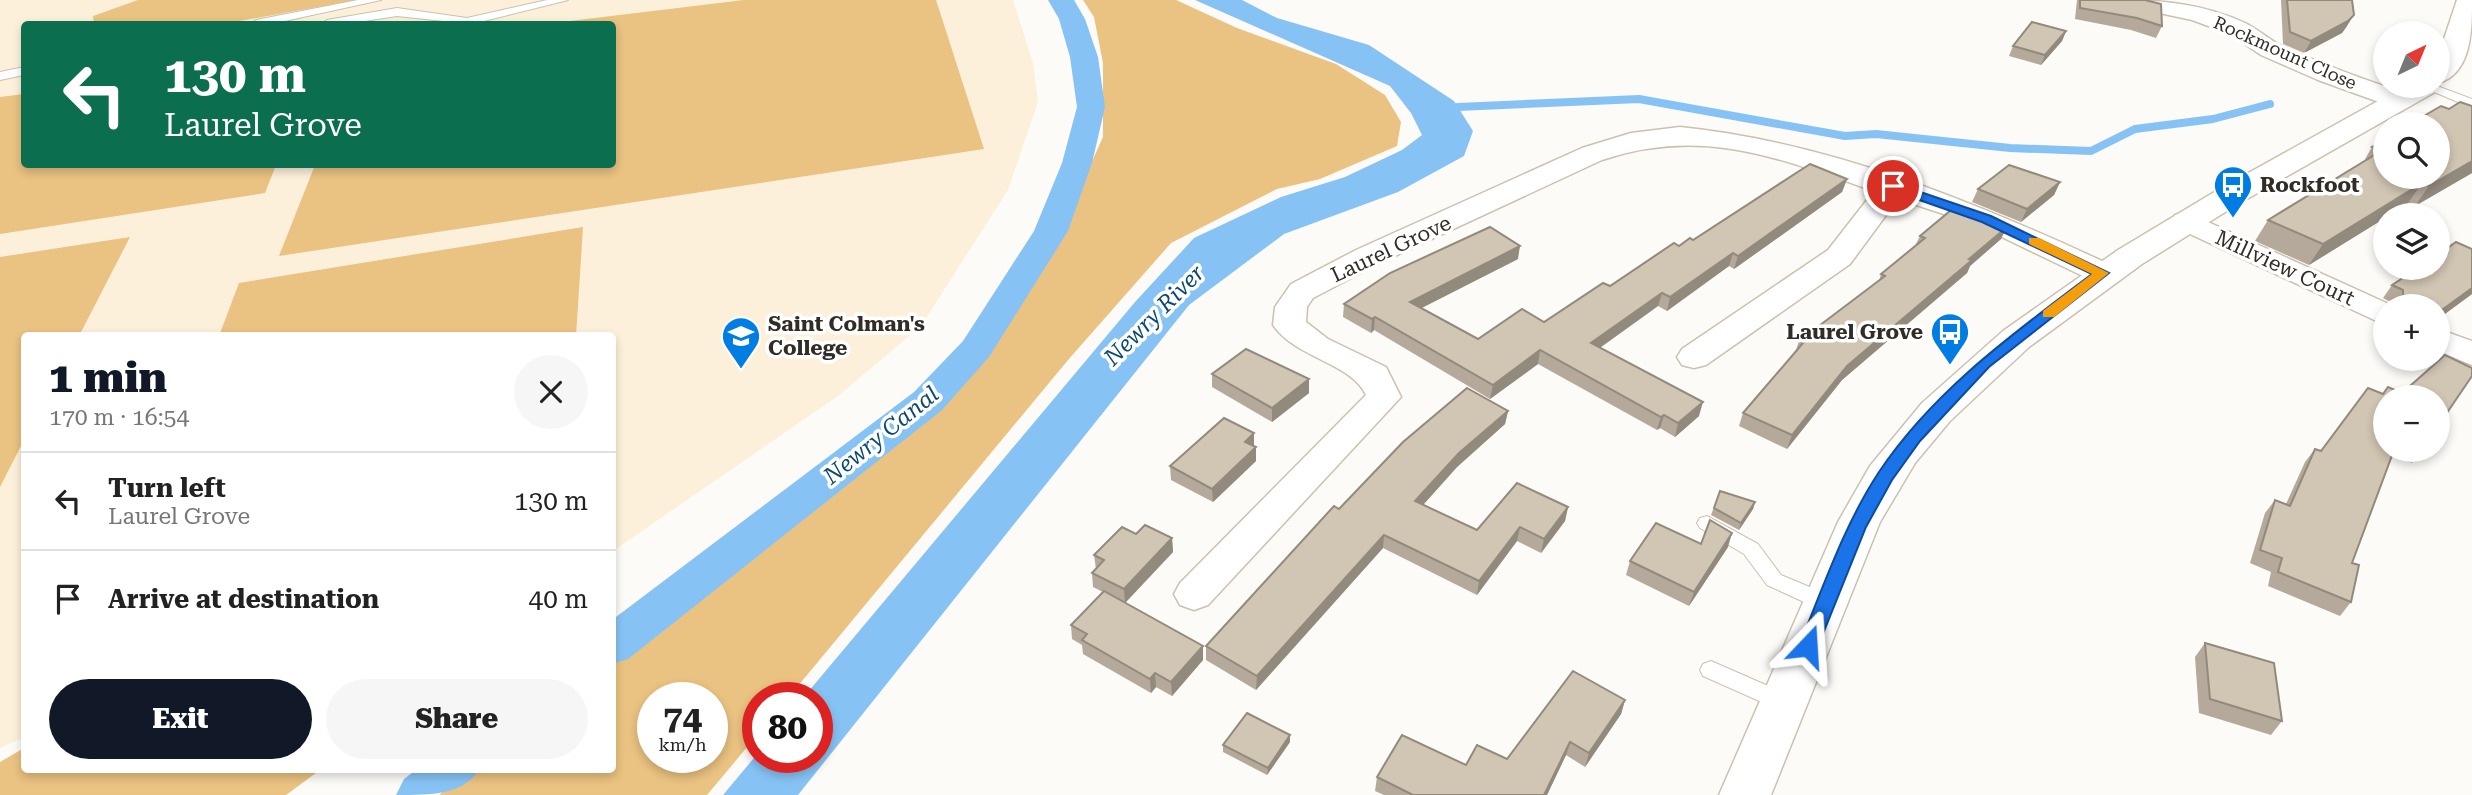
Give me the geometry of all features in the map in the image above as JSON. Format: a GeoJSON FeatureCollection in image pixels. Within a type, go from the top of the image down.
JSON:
{"type":"FeatureCollection","features":[{"type":"Feature","properties":{"kind":"highway"},"geometry":{"type":"LineString","coordinates":[[2450,60],[2455,54],[2470,0]]}},
{"type":"Feature","properties":{"kind":"highway"},"geometry":{"type":"LineString","coordinates":[[1745,795],[1786,704],[1824,602],[1858,527],[1885,477],[1914,437],[1984,364],[2102,273],[2186,221],[2405,98]]}},
{"type":"Feature","properties":{"kind":"street","name":"Rockmount Close"},"geometry":{"type":"LineString","coordinates":[[2130,0],[2198,14],[2238,29],[2270,50],[2327,75],[2373,83]]}},
{"type":"Feature","properties":{"kind":"street","name":"Laurel Grove"},"geometry":{"type":"LineString","coordinates":[[1194,594],[1384,397],[1374,374],[1316,346],[1289,326],[1291,307],[1302,291],[1367,257],[1495,201],[1592,154],[1631,141],[1680,135],[1728,140],[1792,154],[1987,219],[2102,273]]}},
{"type":"Feature","properties":{"kind":"street"},"geometry":{"type":"LineString","coordinates":[[1694,357],[1839,257],[1893,186]]}},
{"type":"Feature","properties":{"kind":"street","name":"Millview Court"},"geometry":{"type":"LineString","coordinates":[[2186,221],[2373,309]]}},
{"type":"Feature","properties":{"kind":"street"},"geometry":{"type":"LineString","coordinates":[[2450,345],[2472,354]]}},
{"type":"Feature","properties":{"kind":"lane"},"geometry":{"type":"LineString","coordinates":[[273,21],[375,0]]}},
{"type":"Feature","properties":{"kind":"lane"},"geometry":{"type":"LineString","coordinates":[[471,21],[562,0]]}},
{"type":"Feature","properties":{"kind":"lane"},"geometry":{"type":"LineString","coordinates":[[344,21],[397,12],[460,21]]}},
{"type":"Feature","properties":{"kind":"lane"},"geometry":{"type":"LineString","coordinates":[[304,15],[319,21]]}},
{"type":"Feature","properties":{"kind":"lane"},"geometry":{"type":"LineString","coordinates":[[0,76],[21,72]]}},
{"type":"Feature","properties":{"kind":"lane"},"geometry":{"type":"LineString","coordinates":[[2447,98],[2472,104]]}},
{"type":"Feature","properties":{"kind":"lane"},"geometry":{"type":"LineString","coordinates":[[1706,523],[1751,549],[1774,580],[1824,602]]}},
{"type":"Feature","properties":{"kind":"lane"},"geometry":{"type":"LineString","coordinates":[[1711,670],[1786,704]]}},
{"type":"Feature","properties":{"kind":"shaded area","name":"Saint Colman's College"},"geometry":{"type":"Polygon","coordinates":[[[0,0],[1013,0],[1033,63],[1038,102],[1008,190],[921,326],[838,396],[616,549],[616,332],[21,332],[21,738],[0,748],[0,0]]]}},
{"type":"Feature","properties":{"kind":"shaded area"},"geometry":{"type":"Polygon","coordinates":[[[138,0],[357,0],[240,21],[94,21],[93,16],[138,0]]]}},
{"type":"Feature","properties":{"kind":"shaded area"},"geometry":{"type":"Polygon","coordinates":[[[744,0],[936,0],[984,149],[279,256],[314,168],[616,168],[616,21],[570,21],[744,0]]]}},
{"type":"Feature","properties":{"kind":"shaded area"},"geometry":{"type":"Polygon","coordinates":[[[1083,0],[1176,0],[1237,28],[1336,64],[1385,95],[1401,122],[1397,146],[1320,179],[1277,189],[1171,243],[1068,360],[801,682],[742,682],[742,753],[728,770],[728,682],[637,682],[637,773],[725,773],[707,795],[439,795],[467,773],[616,773],[616,657],[943,398],[1047,261],[1103,137],[1103,63],[1094,17],[1083,0]]]}},
{"type":"Feature","properties":{"kind":"shaded area"},"geometry":{"type":"Polygon","coordinates":[[[21,94],[21,168],[275,168],[265,193],[0,234],[0,97],[21,94]]]}},
{"type":"Feature","properties":{"kind":"shaded area"},"geometry":{"type":"Polygon","coordinates":[[[583,227],[576,332],[221,332],[239,283],[583,227]]]}},
{"type":"Feature","properties":{"kind":"shaded area"},"geometry":{"type":"Polygon","coordinates":[[[130,237],[81,332],[21,332],[21,446],[0,487],[0,257],[130,237]]]}},
{"type":"Feature","properties":{"kind":"shaded area"},"geometry":{"type":"Polygon","coordinates":[[[21,750],[21,773],[316,773],[286,795],[0,795],[0,762],[21,750]]]}},
{"type":"Feature","properties":{"kind":"water","name":"Newry River"},"geometry":{"type":"Polygon","coordinates":[[[1195,0],[1242,0],[1277,18],[1369,45],[1454,101],[1473,131],[1464,156],[1398,192],[1284,234],[1189,305],[833,751],[833,682],[816,682],[1135,302],[1194,238],[1281,197],[1345,177],[1402,150],[1422,135],[1411,113],[1390,86],[1195,0]]]}},
{"type":"Feature","properties":{"kind":"water","name":"Newry River"},"geometry":{"type":"Polygon","coordinates":[[[742,772],[816,773],[798,795],[723,795],[742,772]]]}},
{"type":"Feature","properties":{"kind":"building"},"geometry":{"type":"Polygon","coordinates":[[[2080,0],[2145,0],[2161,4],[2162,26],[2137,18],[2080,8],[2080,0]]]}},
{"type":"Feature","properties":{"kind":"building"},"geometry":{"type":"Polygon","coordinates":[[[2287,0],[2352,0],[2354,15],[2311,41],[2290,32],[2287,0]]]}},
{"type":"Feature","properties":{"kind":"building"},"geometry":{"type":"Polygon","coordinates":[[[2032,22],[2066,31],[2045,55],[2013,46],[2032,22]]]}},
{"type":"Feature","properties":{"kind":"building"},"geometry":{"type":"Polygon","coordinates":[[[2460,102],[2472,106],[2472,161],[2450,174],[2450,112],[2431,112],[2441,106],[2449,109],[2460,102]]]}},
{"type":"Feature","properties":{"kind":"building"},"geometry":{"type":"Polygon","coordinates":[[[2373,156],[2373,189],[2412,189],[2390,203],[2373,203],[2373,213],[2323,244],[2268,220],[2373,156]]]}},
{"type":"Feature","properties":{"kind":"building"},"geometry":{"type":"Polygon","coordinates":[[[1810,164],[1847,179],[1738,256],[1733,253],[1670,297],[1662,293],[1591,343],[1703,402],[1678,423],[1664,415],[1661,417],[1540,350],[1493,385],[1375,317],[1372,319],[1344,304],[1390,273],[1490,227],[1520,246],[1410,302],[1478,339],[1522,309],[1544,322],[1603,283],[1610,286],[1674,243],[1679,246],[1690,238],[1693,240],[1810,164]]]}},
{"type":"Feature","properties":{"kind":"building"},"geometry":{"type":"Polygon","coordinates":[[[2009,165],[2060,182],[2027,209],[1978,189],[2009,165]]]}},
{"type":"Feature","properties":{"kind":"building"},"geometry":{"type":"Polygon","coordinates":[[[1956,206],[2007,227],[1847,366],[1792,435],[1743,413],[1803,343],[1799,341],[1885,276],[1881,274],[1925,238],[1920,236],[1956,206]]]}},
{"type":"Feature","properties":{"kind":"building"},"geometry":{"type":"Polygon","coordinates":[[[2456,242],[2472,249],[2472,288],[2450,304],[2450,294],[2403,294],[2403,290],[2392,285],[2400,280],[2450,280],[2450,246],[2456,242]]]}},
{"type":"Feature","properties":{"kind":"building"},"geometry":{"type":"Polygon","coordinates":[[[1246,349],[1309,379],[1272,408],[1212,374],[1246,349]]]}},
{"type":"Feature","properties":{"kind":"building"},"geometry":{"type":"Polygon","coordinates":[[[2450,357],[2472,368],[2472,376],[2450,408],[2450,385],[2411,385],[2427,371],[2450,371],[2450,357]]]}},
{"type":"Feature","properties":{"kind":"building"},"geometry":{"type":"Polygon","coordinates":[[[1467,388],[1508,411],[1459,453],[1415,501],[1477,530],[1517,483],[1568,507],[1544,539],[1520,527],[1479,581],[1384,535],[1257,676],[1206,646],[1334,506],[1339,509],[1403,442],[1467,388]]]}},
{"type":"Feature","properties":{"kind":"building"},"geometry":{"type":"Polygon","coordinates":[[[2368,388],[2373,390],[2373,462],[2390,462],[2352,563],[2359,565],[2351,602],[2278,572],[2282,558],[2260,550],[2275,500],[2290,506],[2315,449],[2321,451],[2368,388]]]}},
{"type":"Feature","properties":{"kind":"building"},"geometry":{"type":"Polygon","coordinates":[[[1224,418],[1254,433],[1245,442],[1256,447],[1212,489],[1170,466],[1224,418]]]}},
{"type":"Feature","properties":{"kind":"building"},"geometry":{"type":"Polygon","coordinates":[[[1720,491],[1755,502],[1741,523],[1714,508],[1720,491]]]}},
{"type":"Feature","properties":{"kind":"building"},"geometry":{"type":"Polygon","coordinates":[[[1710,520],[1732,533],[1694,592],[1630,561],[1656,523],[1701,544],[1710,520]]]}},
{"type":"Feature","properties":{"kind":"building"},"geometry":{"type":"Polygon","coordinates":[[[1145,525],[1172,538],[1124,589],[1092,573],[1104,560],[1094,555],[1122,527],[1136,534],[1145,525]]]}},
{"type":"Feature","properties":{"kind":"building"},"geometry":{"type":"Polygon","coordinates":[[[1104,591],[1203,646],[1171,682],[1155,673],[1150,679],[1082,640],[1087,634],[1071,625],[1104,591]]]}},
{"type":"Feature","properties":{"kind":"building"},"geometry":{"type":"Polygon","coordinates":[[[2205,643],[2274,663],[2282,721],[2210,699],[2205,643]]]}},
{"type":"Feature","properties":{"kind":"building"},"geometry":{"type":"Polygon","coordinates":[[[1573,671],[1625,700],[1589,753],[1570,742],[1544,795],[1413,795],[1377,777],[1402,735],[1466,765],[1477,745],[1507,759],[1573,671]]]}},
{"type":"Feature","properties":{"kind":"building"},"geometry":{"type":"Polygon","coordinates":[[[1247,713],[1290,735],[1268,768],[1223,745],[1247,713]]]}},
{"type":"Feature","properties":{"kind":"waterway","name":"Newry Canal"},"geometry":{"type":"LineString","coordinates":[[616,643],[928,401],[976,349],[1051,231],[1077,163],[1091,107],[1084,57],[1072,19],[1061,0]]}},
{"type":"Feature","properties":{"kind":"waterway"},"geometry":{"type":"LineString","coordinates":[[1458,107],[1639,99],[1845,136],[1876,134],[2010,148],[2091,151],[2135,129],[2213,119],[2270,104]]}},
{"type":"Feature","properties":{"kind":"waterway","name":"Newry Canal"},"geometry":{"type":"LineString","coordinates":[[422,795],[450,773]]}},
{"type":"Feature","properties":{"kind":"slow traffic"},"geometry":{"type":"LineString","coordinates":[[2034,241],[2102,273],[2048,314]]}},
{"type":"Feature","properties":{"kind":"place","name":"Rockfoot"},"geometry":{"type":"Point","coordinates":[2233,219]}},
{"type":"Feature","properties":{"kind":"place","name":"Laurel Grove"},"geometry":{"type":"Point","coordinates":[1950,366]}},
{"type":"Feature","properties":{"kind":"place","name":"Saint Colman's College"},"geometry":{"type":"Point","coordinates":[741,370]}},
{"type":"Feature","properties":{"kind":"route"},"geometry":{"type":"LineString","coordinates":[[1808,646],[1824,602],[1858,527],[1885,477],[1914,437],[1984,364],[2102,273],[1987,219],[1893,186]]}}]}
